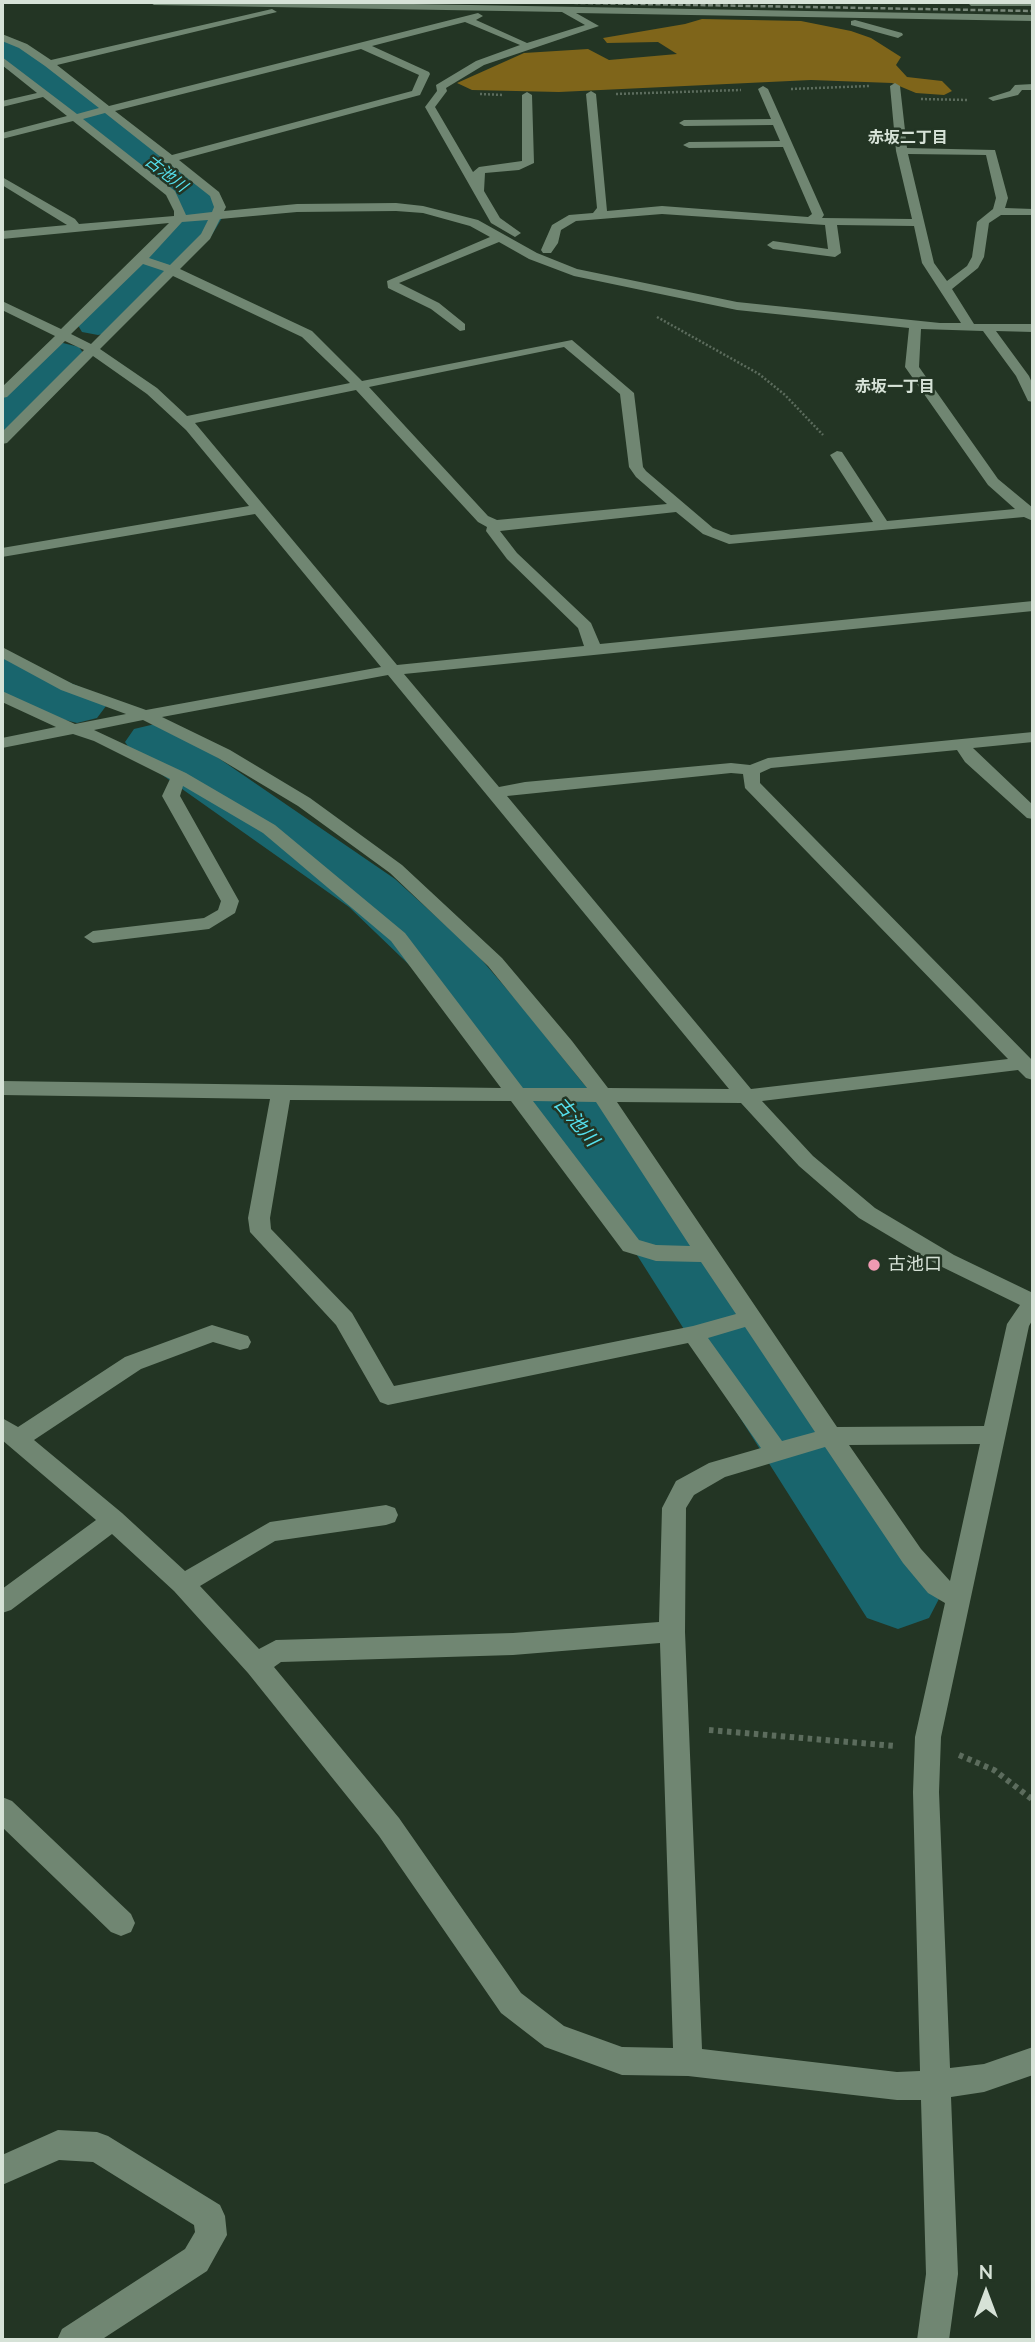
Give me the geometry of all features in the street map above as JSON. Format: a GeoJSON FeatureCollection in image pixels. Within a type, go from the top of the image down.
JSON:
{"type":"FeatureCollection","features":[{"type":"Feature","properties":{"kind":"street"},"geometry":{"type":"LineString","coordinates":[[154,2],[488,9],[540,6],[567,10],[1033,18]]}},
{"type":"Feature","properties":{"kind":"street"},"geometry":{"type":"LineString","coordinates":[[957,2],[1033,3]]}},
{"type":"Feature","properties":{"kind":"street"},"geometry":{"type":"LineString","coordinates":[[50,64],[282,10],[290,3]]}},
{"type":"Feature","properties":{"kind":"street"},"geometry":{"type":"LineString","coordinates":[[2,136],[364,46],[485,14],[488,9]]}},
{"type":"Feature","properties":{"kind":"street"},"geometry":{"type":"LineString","coordinates":[[547,250],[495,220],[430,107],[442,92],[440,87],[480,64],[536,43],[594,26],[567,14],[567,10]]}},
{"type":"Feature","properties":{"kind":"street"},"geometry":{"type":"LineString","coordinates":[[821,15],[823,19],[898,35]]}},
{"type":"Feature","properties":{"kind":"street"},"geometry":{"type":"LineString","coordinates":[[466,19],[522,43]]}},
{"type":"Feature","properties":{"kind":"street"},"geometry":{"type":"LineString","coordinates":[[2,37],[23,46],[50,64],[103,111],[215,194],[220,207],[214,214],[206,236],[2,440]]}},
{"type":"Feature","properties":{"kind":"street"},"geometry":{"type":"LineString","coordinates":[[141,165],[416,93],[425,74],[364,46]]}},
{"type":"Feature","properties":{"kind":"street"},"geometry":{"type":"LineString","coordinates":[[2,60],[141,165],[171,193],[186,217]]}},
{"type":"Feature","properties":{"kind":"street"},"geometry":{"type":"LineString","coordinates":[[993,98],[1014,93],[1019,87],[1033,87]]}},
{"type":"Feature","properties":{"kind":"street"},"geometry":{"type":"LineString","coordinates":[[763,89],[818,215],[811,221]]}},
{"type":"Feature","properties":{"kind":"street"},"geometry":{"type":"LineString","coordinates":[[896,90],[902,151],[928,263],[967,320],[968,328]]}},
{"type":"Feature","properties":{"kind":"street"},"geometry":{"type":"LineString","coordinates":[[2,104],[44,94]]}},
{"type":"Feature","properties":{"kind":"street"},"geometry":{"type":"LineString","coordinates":[[590,94],[603,209],[596,216]]}},
{"type":"Feature","properties":{"kind":"street"},"geometry":{"type":"LineString","coordinates":[[478,192],[479,170],[519,167],[528,163],[527,96]]}},
{"type":"Feature","properties":{"kind":"street"},"geometry":{"type":"LineString","coordinates":[[684,123],[777,122]]}},
{"type":"Feature","properties":{"kind":"street"},"geometry":{"type":"LineString","coordinates":[[690,145],[787,144]]}},
{"type":"Feature","properties":{"kind":"street"},"geometry":{"type":"LineString","coordinates":[[902,151],[991,152],[1002,198],[998,211],[983,222],[978,257],[972,268],[946,288]]}},
{"type":"Feature","properties":{"kind":"street"},"geometry":{"type":"LineString","coordinates":[[2,180],[71,222],[75,228]]}},
{"type":"Feature","properties":{"kind":"street"},"geometry":{"type":"LineString","coordinates":[[2,235],[326,206],[396,207],[452,216],[474,223],[533,256],[601,279],[737,306],[917,325],[1033,328]]}},
{"type":"Feature","properties":{"kind":"street"},"geometry":{"type":"LineString","coordinates":[[533,256],[547,250],[556,228],[562,223],[573,218],[596,216],[687,211],[811,221],[920,223]]}},
{"type":"Feature","properties":{"kind":"street"},"geometry":{"type":"LineString","coordinates":[[998,211],[1033,212]]}},
{"type":"Feature","properties":{"kind":"street"},"geometry":{"type":"LineString","coordinates":[[2,394],[186,217]]}},
{"type":"Feature","properties":{"kind":"street"},"geometry":{"type":"LineString","coordinates":[[773,245],[835,253],[831,222]]}},
{"type":"Feature","properties":{"kind":"street"},"geometry":{"type":"LineString","coordinates":[[460,327],[435,306],[392,285],[393,281],[500,237]]}},
{"type":"Feature","properties":{"kind":"street"},"geometry":{"type":"LineString","coordinates":[[144,260],[307,334],[359,385],[483,519],[495,525],[679,507]]}},
{"type":"Feature","properties":{"kind":"street"},"geometry":{"type":"LineString","coordinates":[[2,305],[92,349],[152,391],[184,421],[746,1096],[806,1161],[867,1213],[946,1260],[1033,1302],[1018,1324],[930,1724],[926,1792],[942,2274],[933,2340]]}},
{"type":"Feature","properties":{"kind":"street"},"geometry":{"type":"LineString","coordinates":[[917,325],[914,331],[912,367],[993,482],[1031,514]]}},
{"type":"Feature","properties":{"kind":"street"},"geometry":{"type":"LineString","coordinates":[[988,328],[1022,376],[1033,398]]}},
{"type":"Feature","properties":{"kind":"street"},"geometry":{"type":"LineString","coordinates":[[184,421],[568,343],[627,393],[636,467],[641,474],[708,531],[729,540],[1031,514]]}},
{"type":"Feature","properties":{"kind":"street"},"geometry":{"type":"LineString","coordinates":[[837,455],[883,527]]}},
{"type":"Feature","properties":{"kind":"street"},"geometry":{"type":"LineString","coordinates":[[2,553],[257,509]]}},
{"type":"Feature","properties":{"kind":"street"},"geometry":{"type":"LineString","coordinates":[[495,525],[494,531],[512,556],[585,626],[593,648]]}},
{"type":"Feature","properties":{"kind":"street"},"geometry":{"type":"LineString","coordinates":[[2,743],[392,670],[1033,606]]}},
{"type":"Feature","properties":{"kind":"street"},"geometry":{"type":"LineString","coordinates":[[2,652],[67,687],[145,715],[224,754],[304,802],[396,869],[495,962],[565,1045],[594,1096],[824,1438],[912,1556],[937,1586],[957,1598]]}},
{"type":"Feature","properties":{"kind":"street"},"geometry":{"type":"LineString","coordinates":[[2,696],[73,729],[100,737],[180,778],[269,829],[398,936],[529,1096],[631,1246],[656,1253],[701,1254]]}},
{"type":"Feature","properties":{"kind":"street"},"geometry":{"type":"LineString","coordinates":[[496,793],[525,787],[731,768],[752,770],[768,763],[1033,737]]}},
{"type":"Feature","properties":{"kind":"street"},"geometry":{"type":"LineString","coordinates":[[962,745],[971,758],[1033,814]]}},
{"type":"Feature","properties":{"kind":"street"},"geometry":{"type":"LineString","coordinates":[[752,770],[751,784],[1028,1067]]}},
{"type":"Feature","properties":{"kind":"street"},"geometry":{"type":"LineString","coordinates":[[93,937],[209,923],[226,913],[230,901],[207,864],[172,796],[173,787],[180,778]]}},
{"type":"Feature","properties":{"kind":"street"},"geometry":{"type":"LineString","coordinates":[[2,1088],[529,1096],[746,1096],[1028,1067]]}},
{"type":"Feature","properties":{"kind":"street"},"geometry":{"type":"LineString","coordinates":[[281,1093],[259,1218],[261,1232],[344,1319],[388,1396],[696,1333],[746,1319]]}},
{"type":"Feature","properties":{"kind":"street"},"geometry":{"type":"LineString","coordinates":[[240,1342],[212,1333],[133,1363],[10,1432],[183,1584],[257,1665],[389,1827],[511,2003],[555,2037],[622,2061],[688,2062],[897,2086],[935,2085],[984,2078],[1033,2061]]}},
{"type":"Feature","properties":{"kind":"street"},"geometry":{"type":"LineString","coordinates":[[696,1333],[783,1450]]}},
{"type":"Feature","properties":{"kind":"street"},"geometry":{"type":"LineString","coordinates":[[688,2062],[672,1632],[674,1508],[685,1488],[717,1470],[824,1438],[995,1435]]}},
{"type":"Feature","properties":{"kind":"street"},"geometry":{"type":"LineString","coordinates":[[183,1584],[270,1532],[386,1515]]}},
{"type":"Feature","properties":{"kind":"street"},"geometry":{"type":"LineString","coordinates":[[2,1603],[113,1520]]}},
{"type":"Feature","properties":{"kind":"street"},"geometry":{"type":"LineString","coordinates":[[257,1665],[276,1651],[513,1644],[672,1632]]}},
{"type":"Feature","properties":{"kind":"street"},"geometry":{"type":"LineString","coordinates":[[2,1809],[121,1923]]}},
{"type":"Feature","properties":{"kind":"street"},"geometry":{"type":"LineString","coordinates":[[2,2170],[58,2145],[97,2147],[209,2216],[211,2235],[196,2260],[73,2340]]}},
{"type":"Feature","properties":{"kind":"path"},"geometry":{"type":"LineString","coordinates":[[590,94],[763,89],[896,90],[946,101],[993,98]]}},
{"type":"Feature","properties":{"kind":"path"},"geometry":{"type":"LineString","coordinates":[[442,92],[527,96]]}},
{"type":"Feature","properties":{"kind":"path"},"geometry":{"type":"LineString","coordinates":[[650,313],[759,374],[810,420],[837,455]]}},
{"type":"Feature","properties":{"kind":"path"},"geometry":{"type":"LineString","coordinates":[[676,1727],[928,1749],[963,1756],[994,1770],[1033,1800]]}},
{"type":"Feature","properties":{"kind":"shaded area"},"geometry":{"type":"Polygon","coordinates":[[[702,19],[801,21],[851,31],[871,38],[901,57],[896,65],[907,77],[942,81],[952,91],[944,95],[916,93],[892,83],[811,80],[559,92],[472,90],[457,83],[524,53],[588,49],[609,60],[677,54],[658,42],[607,43],[603,38],[702,19]]]}},
{"type":"Feature","properties":{"kind":"waterway","name":"古池川"},"geometry":{"type":"LineString","coordinates":[[2,48],[107,125],[198,199],[201,218],[195,229],[98,322]]}},
{"type":"Feature","properties":{"kind":"waterway","name":"古池川"},"geometry":{"type":"LineString","coordinates":[[2,417],[63,357]]}},
{"type":"Feature","properties":{"kind":"waterway","name":"古池川"},"geometry":{"type":"LineString","coordinates":[[2,675],[77,706]]}},
{"type":"Feature","properties":{"kind":"waterway","name":"古池川"},"geometry":{"type":"LineString","coordinates":[[155,742],[372,893],[451,967],[630,1185],[898,1593]]}},
{"type":"Feature","properties":{"kind":"railway"},"geometry":{"type":"LineString","coordinates":[[528,2],[1033,11]]}},
{"type":"Feature","properties":{"kind":"place","name":"古池口"},"geometry":{"type":"Point","coordinates":[874,1265]}},
{"type":"Feature","properties":{"kind":"district","name":"赤坂二丁目"},"geometry":{"type":"Point","coordinates":[908,138]}},
{"type":"Feature","properties":{"kind":"district","name":"赤坂一丁目"},"geometry":{"type":"Point","coordinates":[895,387]}}]}
